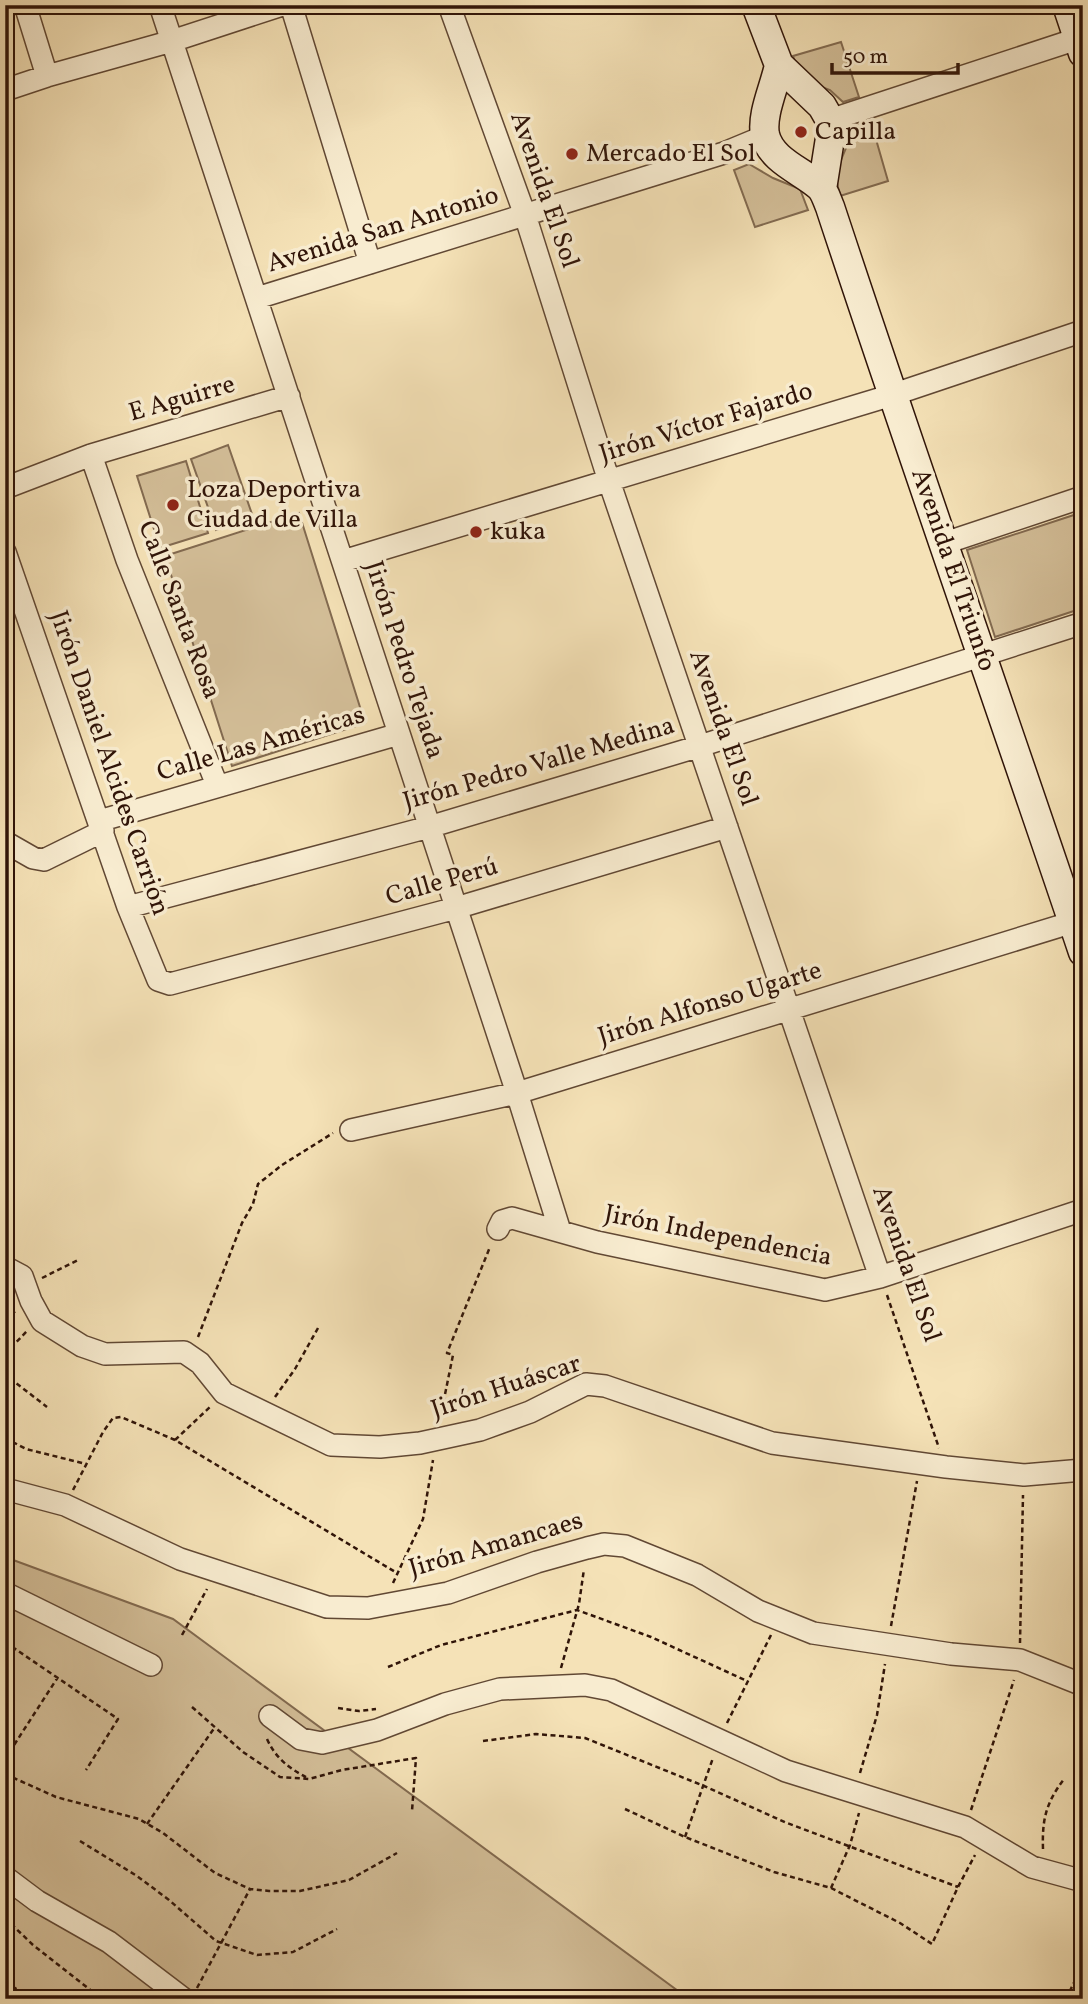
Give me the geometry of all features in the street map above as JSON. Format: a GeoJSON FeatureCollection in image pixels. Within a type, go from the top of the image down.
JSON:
{"type":"FeatureCollection","features":[{"type":"Feature","properties":{"kind":"street"},"geometry":{"type":"LineString","coordinates":[[25,5],[47,76]]}},
{"type":"Feature","properties":{"kind":"street","name":"Jirón Pedro Tejada"},"geometry":{"type":"LineString","coordinates":[[160,5],[517,1093]]}},
{"type":"Feature","properties":{"kind":"street"},"geometry":{"type":"LineString","coordinates":[[5,90],[172,41],[282,5]]}},
{"type":"Feature","properties":{"kind":"street"},"geometry":{"type":"LineString","coordinates":[[291,5],[370,263]]}},
{"type":"Feature","properties":{"kind":"street","name":"Avenida El Sol"},"geometry":{"type":"LineString","coordinates":[[449,5],[525,215],[609,481],[880,1277]]}},
{"type":"Feature","properties":{"kind":"street"},"geometry":{"type":"LineString","coordinates":[[756,5],[779,65],[822,106],[830,120],[1081,43],[1067,5]]}},
{"type":"Feature","properties":{"kind":"street"},"geometry":{"type":"LineString","coordinates":[[779,65],[765,121],[765,135],[781,159],[822,190]]}},
{"type":"Feature","properties":{"kind":"street","name":"Avenida El Triunfo"},"geometry":{"type":"LineString","coordinates":[[830,120],[831,132],[822,190],[1078,921],[1083,952]]}},
{"type":"Feature","properties":{"kind":"street","name":"Avenida San Antonio"},"geometry":{"type":"LineString","coordinates":[[257,298],[724,153],[765,135]]}},
{"type":"Feature","properties":{"kind":"street","name":"Jirón Víctor Fajardo"},"geometry":{"type":"LineString","coordinates":[[343,562],[892,396],[1083,331]]}},
{"type":"Feature","properties":{"kind":"street","name":"E Aguirre"},"geometry":{"type":"LineString","coordinates":[[5,488],[91,455],[289,397]]}},
{"type":"Feature","properties":{"kind":"street","name":"Calle Santa Rosa"},"geometry":{"type":"LineString","coordinates":[[91,455],[128,560],[217,785]]}},
{"type":"Feature","properties":{"kind":"street"},"geometry":{"type":"LineString","coordinates":[[944,543],[1083,497]]}},
{"type":"Feature","properties":{"kind":"street","name":"Jirón Daniel Alcides Carrión"},"geometry":{"type":"LineString","coordinates":[[5,552],[128,907],[158,981],[170,984]]}},
{"type":"Feature","properties":{"kind":"street","name":"Jirón Pedro Valle Medina"},"geometry":{"type":"LineString","coordinates":[[128,907],[429,827],[700,746],[1083,623]]}},
{"type":"Feature","properties":{"kind":"street","name":"Calle Las Américas"},"geometry":{"type":"LineString","coordinates":[[5,842],[33,858],[44,860],[101,826],[217,785],[399,734]]}},
{"type":"Feature","properties":{"kind":"street","name":"Calle Perú"},"geometry":{"type":"LineString","coordinates":[[170,984],[456,908],[727,827]]}},
{"type":"Feature","properties":{"kind":"street","name":"Jirón Alfonso Ugarte"},"geometry":{"type":"LineString","coordinates":[[351,1130],[517,1093],[1078,921]]}},
{"type":"Feature","properties":{"kind":"street"},"geometry":{"type":"LineString","coordinates":[[517,1093],[560,1231]]}},
{"type":"Feature","properties":{"kind":"street","name":"Jirón Independencia"},"geometry":{"type":"LineString","coordinates":[[498,1229],[502,1221],[512,1218],[597,1242],[825,1290],[880,1277],[1083,1210]]}},
{"type":"Feature","properties":{"kind":"street"},"geometry":{"type":"LineString","coordinates":[[14,1271],[42,1321],[82,1346],[105,1354],[184,1352],[191,1357]]}},
{"type":"Feature","properties":{"kind":"street","name":"Jirón Huáscar"},"geometry":{"type":"LineString","coordinates":[[191,1357],[200,1363],[224,1393],[331,1445],[380,1447],[420,1443],[480,1430],[530,1412],[586,1384],[605,1386],[772,1443],[946,1468],[1024,1475],[1083,1469]]}},
{"type":"Feature","properties":{"kind":"street","name":"Jirón Amancaes"},"geometry":{"type":"LineString","coordinates":[[5,1489],[65,1505],[180,1559],[327,1607],[368,1608],[448,1593],[587,1548],[604,1544],[625,1545],[697,1575],[758,1611],[813,1633],[951,1654],[1020,1660],[1083,1685]]}},
{"type":"Feature","properties":{"kind":"street"},"geometry":{"type":"LineString","coordinates":[[5,1593],[151,1665]]}},
{"type":"Feature","properties":{"kind":"street"},"geometry":{"type":"LineString","coordinates":[[270,1716],[302,1739],[322,1743],[377,1730],[444,1704],[500,1689],[585,1685],[611,1690],[786,1771],[965,1827],[1032,1867],[1083,1881]]}},
{"type":"Feature","properties":{"kind":"street"},"geometry":{"type":"LineString","coordinates":[[5,1877],[37,1901],[191,1993]]}},
{"type":"Feature","properties":{"kind":"path"},"geometry":{"type":"LineString","coordinates":[[191,1357],[242,1223],[253,1204],[258,1184],[282,1165],[338,1130],[351,1130]]}},
{"type":"Feature","properties":{"kind":"path"},"geometry":{"type":"LineString","coordinates":[[14,1271],[36,1281],[80,1259]]}},
{"type":"Feature","properties":{"kind":"path","name":"Avenida El Sol"},"geometry":{"type":"LineString","coordinates":[[880,1277],[946,1468]]}},
{"type":"Feature","properties":{"kind":"path"},"geometry":{"type":"LineString","coordinates":[[5,1354],[30,1328]]}},
{"type":"Feature","properties":{"kind":"path"},"geometry":{"type":"LineString","coordinates":[[263,1413],[295,1369],[318,1328]]}},
{"type":"Feature","properties":{"kind":"path"},"geometry":{"type":"LineString","coordinates":[[5,1371],[47,1407]]}},
{"type":"Feature","properties":{"kind":"path"},"geometry":{"type":"LineString","coordinates":[[175,1440],[224,1393]]}},
{"type":"Feature","properties":{"kind":"path"},"geometry":{"type":"LineString","coordinates":[[65,1505],[113,1418],[121,1417],[175,1440],[397,1573]]}},
{"type":"Feature","properties":{"kind":"path"},"geometry":{"type":"LineString","coordinates":[[5,1438],[26,1449],[86,1464]]}},
{"type":"Feature","properties":{"kind":"path"},"geometry":{"type":"LineString","coordinates":[[965,1827],[1020,1660],[1024,1475]]}},
{"type":"Feature","properties":{"kind":"path"},"geometry":{"type":"LineString","coordinates":[[556,1685],[577,1610],[587,1548]]}},
{"type":"Feature","properties":{"kind":"path"},"geometry":{"type":"LineString","coordinates":[[182,1634],[217,1571]]}},
{"type":"Feature","properties":{"kind":"path"},"geometry":{"type":"LineString","coordinates":[[388,1667],[441,1645],[577,1610],[651,1637],[747,1681]]}},
{"type":"Feature","properties":{"kind":"path"},"geometry":{"type":"LineString","coordinates":[[5,1642],[118,1719],[86,1770]]}},
{"type":"Feature","properties":{"kind":"path"},"geometry":{"type":"LineString","coordinates":[[5,1759],[58,1677]]}},
{"type":"Feature","properties":{"kind":"path"},"geometry":{"type":"LineString","coordinates":[[270,1716],[267,1737],[274,1753],[294,1771],[309,1779]]}},
{"type":"Feature","properties":{"kind":"path"},"geometry":{"type":"LineString","coordinates":[[148,1824],[215,1727]]}},
{"type":"Feature","properties":{"kind":"path"},"geometry":{"type":"LineString","coordinates":[[483,1741],[536,1734],[585,1738],[787,1823],[958,1887]]}},
{"type":"Feature","properties":{"kind":"path"},"geometry":{"type":"LineString","coordinates":[[412,1811],[416,1758]]}},
{"type":"Feature","properties":{"kind":"path"},"geometry":{"type":"LineString","coordinates":[[5,1774],[56,1797],[139,1819],[185,1849],[215,1873],[250,1889],[300,1891],[349,1880],[397,1853]]}},
{"type":"Feature","properties":{"kind":"path"},"geometry":{"type":"LineString","coordinates":[[1043,1856],[1042,1822],[1052,1796],[1064,1779]]}},
{"type":"Feature","properties":{"kind":"path"},"geometry":{"type":"LineString","coordinates":[[831,1888],[850,1845],[864,1794]]}},
{"type":"Feature","properties":{"kind":"path"},"geometry":{"type":"LineString","coordinates":[[625,1809],[685,1837],[774,1872],[831,1888],[901,1923],[932,1944],[958,1887],[984,1840]]}},
{"type":"Feature","properties":{"kind":"path"},"geometry":{"type":"LineString","coordinates":[[80,1841],[137,1876],[221,1943],[257,1955],[293,1951],[337,1930]]}},
{"type":"Feature","properties":{"kind":"path"},"geometry":{"type":"LineString","coordinates":[[191,1993],[250,1889]]}},
{"type":"Feature","properties":{"kind":"path"},"geometry":{"type":"LineString","coordinates":[[5,1918],[33,1945],[102,1999]]}},
{"type":"Feature","properties":{"kind":"path"},"geometry":{"type":"LineString","coordinates":[[1066,1999],[1083,1964]]}},
{"type":"Feature","properties":{"kind":"path"},"geometry":{"type":"LineString","coordinates":[[5,1982],[33,1999]]}},
{"type":"Feature","properties":{"kind":"shaded area"},"geometry":{"type":"Polygon","coordinates":[[[841,42],[859,97],[843,102],[830,90],[801,79],[793,56],[841,42]]]}},
{"type":"Feature","properties":{"kind":"shaded area"},"geometry":{"type":"Polygon","coordinates":[[[871,122],[888,181],[840,196],[835,174],[851,136],[850,128],[871,122]]]}},
{"type":"Feature","properties":{"kind":"shaded area"},"geometry":{"type":"Polygon","coordinates":[[[749,164],[800,189],[808,210],[755,227],[734,170],[749,164]]]}},
{"type":"Feature","properties":{"kind":"shaded area"},"geometry":{"type":"Polygon","coordinates":[[[228,445],[253,517],[216,530],[191,459],[228,445]]]}},
{"type":"Feature","properties":{"kind":"shaded area","name":"Loza Deportiva Ciudad de Villa"},"geometry":{"type":"Polygon","coordinates":[[[186,461],[208,533],[160,548],[137,476],[186,461]]]}},
{"type":"Feature","properties":{"kind":"shaded area"},"geometry":{"type":"Polygon","coordinates":[[[1083,512],[1083,608],[995,637],[967,550],[1083,512]]]}},
{"type":"Feature","properties":{"kind":"shaded area"},"geometry":{"type":"Polygon","coordinates":[[[299,513],[365,723],[232,766],[165,556],[299,513]]]}},
{"type":"Feature","properties":{"kind":"shaded area"},"geometry":{"type":"Polygon","coordinates":[[[5,1557],[173,1619],[689,1999],[5,1999],[5,1557]]]}},
{"type":"Feature","properties":{"kind":"place","name":"Capilla"},"geometry":{"type":"Point","coordinates":[801,132]}},
{"type":"Feature","properties":{"kind":"place","name":"Mercado El Sol"},"geometry":{"type":"Point","coordinates":[572,154]}},
{"type":"Feature","properties":{"kind":"place","name":"Loza Deportiva Ciudad de Villa"},"geometry":{"type":"Point","coordinates":[173,505]}},
{"type":"Feature","properties":{"kind":"place","name":"kuka"},"geometry":{"type":"Point","coordinates":[476,532]}}]}
